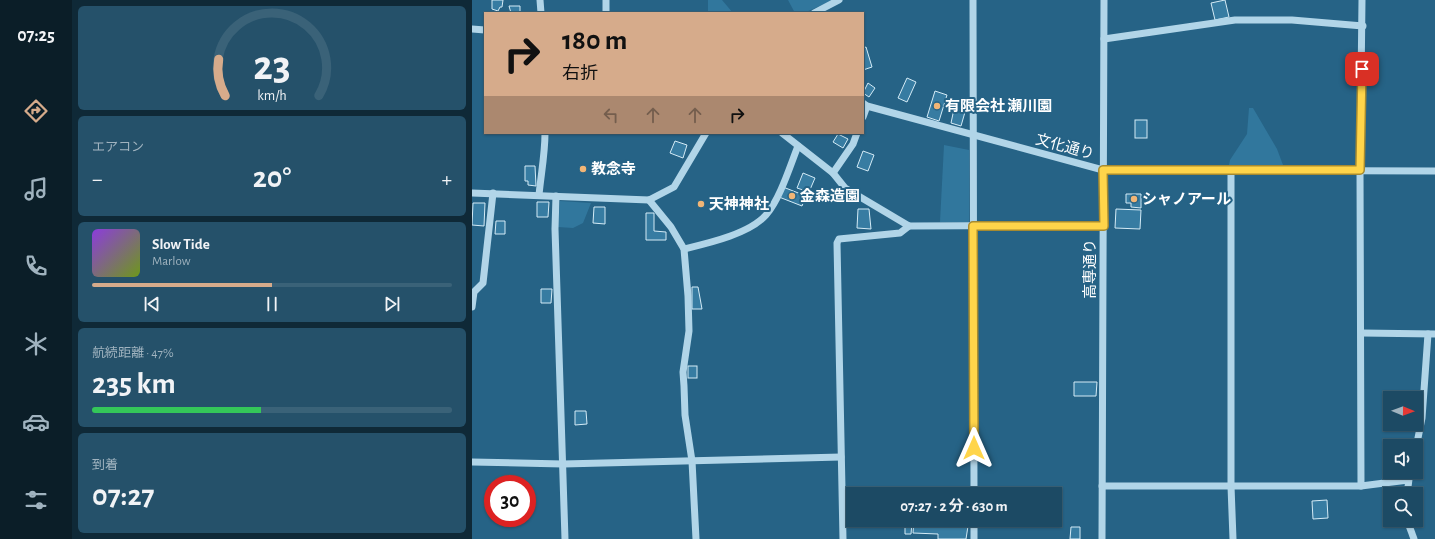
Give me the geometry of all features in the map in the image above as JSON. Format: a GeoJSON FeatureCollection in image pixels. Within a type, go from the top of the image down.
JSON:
{"type":"FeatureCollection","features":[{"type":"Feature","properties":{"kind":"street"},"geometry":{"type":"LineString","coordinates":[[540,0],[541,12]]}},
{"type":"Feature","properties":{"kind":"street"},"geometry":{"type":"LineString","coordinates":[[606,0],[606,12]]}},
{"type":"Feature","properties":{"kind":"street"},"geometry":{"type":"LineString","coordinates":[[816,12],[839,0]]}},
{"type":"Feature","properties":{"kind":"street"},"geometry":{"type":"LineString","coordinates":[[972,0],[974,487]]}},
{"type":"Feature","properties":{"kind":"street","name":"高専通り"},"geometry":{"type":"LineString","coordinates":[[1102,539],[1104,0]]}},
{"type":"Feature","properties":{"kind":"street"},"geometry":{"type":"LineString","coordinates":[[1361,486],[1362,333],[1360,170],[1363,26],[1362,0]]}},
{"type":"Feature","properties":{"kind":"street"},"geometry":{"type":"LineString","coordinates":[[1104,39],[1235,20],[1292,20],[1363,26]]}},
{"type":"Feature","properties":{"kind":"street"},"geometry":{"type":"LineString","coordinates":[[472,29],[484,30]]}},
{"type":"Feature","properties":{"kind":"street","name":"文化通り"},"geometry":{"type":"LineString","coordinates":[[865,105],[973,136],[1103,170],[1435,171]]}},
{"type":"Feature","properties":{"kind":"street"},"geometry":{"type":"LineString","coordinates":[[539,195],[545,155],[545,134]]}},
{"type":"Feature","properties":{"kind":"street"},"geometry":{"type":"LineString","coordinates":[[472,193],[649,200],[674,187],[705,134]]}},
{"type":"Feature","properties":{"kind":"street"},"geometry":{"type":"LineString","coordinates":[[783,134],[833,172],[845,188],[909,226],[1104,226]]}},
{"type":"Feature","properties":{"kind":"street"},"geometry":{"type":"LineString","coordinates":[[833,172],[853,144],[857,134]]}},
{"type":"Feature","properties":{"kind":"street"},"geometry":{"type":"LineString","coordinates":[[684,249],[718,240],[753,226],[766,215],[776,199],[798,146]]}},
{"type":"Feature","properties":{"kind":"street"},"geometry":{"type":"LineString","coordinates":[[1231,170],[1231,486],[1233,539]]}},
{"type":"Feature","properties":{"kind":"street"},"geometry":{"type":"LineString","coordinates":[[472,307],[474,292],[483,283],[493,193]]}},
{"type":"Feature","properties":{"kind":"street"},"geometry":{"type":"LineString","coordinates":[[556,196],[555,229],[565,539]]}},
{"type":"Feature","properties":{"kind":"street"},"geometry":{"type":"LineString","coordinates":[[649,200],[671,227],[684,249],[688,296],[688,331],[683,372],[685,415],[692,461],[696,539]]}},
{"type":"Feature","properties":{"kind":"street"},"geometry":{"type":"LineString","coordinates":[[844,539],[837,243],[839,239],[900,233],[909,226]]}},
{"type":"Feature","properties":{"kind":"street"},"geometry":{"type":"LineString","coordinates":[[1362,333],[1431,334],[1422,418],[1418,439]]}},
{"type":"Feature","properties":{"kind":"street"},"geometry":{"type":"LineString","coordinates":[[472,462],[563,464],[841,457]]}},
{"type":"Feature","properties":{"kind":"street"},"geometry":{"type":"LineString","coordinates":[[1102,486],[1361,486],[1408,480],[1408,487]]}},
{"type":"Feature","properties":{"kind":"street"},"geometry":{"type":"LineString","coordinates":[[974,527],[974,539]]}},
{"type":"Feature","properties":{"kind":"street"},"geometry":{"type":"LineString","coordinates":[[1410,527],[1414,539]]}},
{"type":"Feature","properties":{"kind":"shaded area"},"geometry":{"type":"Polygon","coordinates":[[[708,0],[722,0],[732,12],[708,12],[708,0]]]}},
{"type":"Feature","properties":{"kind":"shaded area"},"geometry":{"type":"Polygon","coordinates":[[[788,0],[833,0],[806,12],[794,12],[788,0]]]}},
{"type":"Feature","properties":{"kind":"shaded area"},"geometry":{"type":"Polygon","coordinates":[[[1249,108],[1253,108],[1277,149],[1283,165],[1229,165],[1230,160],[1247,134],[1249,108]]]}},
{"type":"Feature","properties":{"kind":"shaded area"},"geometry":{"type":"Polygon","coordinates":[[[944,145],[969,150],[969,222],[940,222],[944,145]]]}},
{"type":"Feature","properties":{"kind":"shaded area"},"geometry":{"type":"Polygon","coordinates":[[[560,201],[591,203],[583,223],[573,228],[558,227],[560,201]]]}},
{"type":"Feature","properties":{"kind":"building"},"geometry":{"type":"Polygon","coordinates":[[[492,0],[503,0],[502,7],[500,7],[498,11],[492,9],[492,0]]]}},
{"type":"Feature","properties":{"kind":"building"},"geometry":{"type":"Polygon","coordinates":[[[1225,0],[1229,17],[1215,20],[1211,3],[1225,0]]]}},
{"type":"Feature","properties":{"kind":"building"},"geometry":{"type":"Polygon","coordinates":[[[509,6],[520,6],[520,12],[511,12],[509,6]]]}},
{"type":"Feature","properties":{"kind":"building"},"geometry":{"type":"Polygon","coordinates":[[[866,47],[872,67],[864,70],[864,48],[866,47]]]}},
{"type":"Feature","properties":{"kind":"building"},"geometry":{"type":"Polygon","coordinates":[[[907,78],[916,82],[907,102],[898,98],[907,78]]]}},
{"type":"Feature","properties":{"kind":"building"},"geometry":{"type":"Polygon","coordinates":[[[868,83],[875,88],[869,97],[864,94],[868,83]]]}},
{"type":"Feature","properties":{"kind":"building"},"geometry":{"type":"Polygon","coordinates":[[[935,91],[947,95],[939,121],[927,117],[935,91]]]}},
{"type":"Feature","properties":{"kind":"building"},"geometry":{"type":"Polygon","coordinates":[[[954,109],[965,112],[961,126],[951,123],[954,109]]]}},
{"type":"Feature","properties":{"kind":"building"},"geometry":{"type":"Polygon","coordinates":[[[1135,120],[1147,120],[1147,138],[1135,138],[1135,120]]]}},
{"type":"Feature","properties":{"kind":"building"},"geometry":{"type":"Polygon","coordinates":[[[838,134],[848,139],[843,148],[833,142],[838,134]]]}},
{"type":"Feature","properties":{"kind":"building"},"geometry":{"type":"Polygon","coordinates":[[[675,141],[687,145],[683,158],[670,153],[675,141]]]}},
{"type":"Feature","properties":{"kind":"building"},"geometry":{"type":"Polygon","coordinates":[[[863,151],[874,155],[868,171],[857,167],[863,151]]]}},
{"type":"Feature","properties":{"kind":"building"},"geometry":{"type":"Polygon","coordinates":[[[525,166],[535,166],[536,186],[528,185],[528,181],[525,181],[525,166]]]}},
{"type":"Feature","properties":{"kind":"building"},"geometry":{"type":"Polygon","coordinates":[[[803,173],[815,178],[809,192],[797,188],[803,173]]]}},
{"type":"Feature","properties":{"kind":"building","name":"金森造園"},"geometry":{"type":"Polygon","coordinates":[[[783,187],[806,196],[802,206],[779,197],[783,187]]]}},
{"type":"Feature","properties":{"kind":"building","name":"シャノアール"},"geometry":{"type":"Polygon","coordinates":[[[1126,194],[1141,194],[1141,208],[1131,207],[1131,203],[1126,203],[1126,194]]]}},
{"type":"Feature","properties":{"kind":"building"},"geometry":{"type":"Polygon","coordinates":[[[537,202],[549,202],[548,217],[537,217],[537,202]]]}},
{"type":"Feature","properties":{"kind":"building"},"geometry":{"type":"Polygon","coordinates":[[[473,203],[485,203],[484,226],[472,225],[473,203]]]}},
{"type":"Feature","properties":{"kind":"building"},"geometry":{"type":"Polygon","coordinates":[[[594,207],[605,207],[605,224],[593,223],[594,207]]]}},
{"type":"Feature","properties":{"kind":"building"},"geometry":{"type":"Polygon","coordinates":[[[858,209],[869,209],[871,229],[857,228],[858,209]]]}},
{"type":"Feature","properties":{"kind":"building"},"geometry":{"type":"Polygon","coordinates":[[[1116,209],[1141,210],[1140,229],[1115,228],[1116,209]]]}},
{"type":"Feature","properties":{"kind":"building"},"geometry":{"type":"Polygon","coordinates":[[[646,213],[654,213],[654,231],[666,232],[666,240],[646,240],[646,213]]]}},
{"type":"Feature","properties":{"kind":"building"},"geometry":{"type":"Polygon","coordinates":[[[496,221],[505,221],[505,234],[495,234],[496,221]]]}},
{"type":"Feature","properties":{"kind":"building"},"geometry":{"type":"Polygon","coordinates":[[[692,287],[698,287],[702,309],[692,309],[692,287]]]}},
{"type":"Feature","properties":{"kind":"building"},"geometry":{"type":"Polygon","coordinates":[[[541,289],[552,289],[551,303],[541,303],[541,289]]]}},
{"type":"Feature","properties":{"kind":"building"},"geometry":{"type":"Polygon","coordinates":[[[688,366],[697,366],[697,378],[688,378],[688,366]]]}},
{"type":"Feature","properties":{"kind":"building"},"geometry":{"type":"Polygon","coordinates":[[[1074,382],[1097,382],[1096,396],[1074,396],[1074,382]]]}},
{"type":"Feature","properties":{"kind":"building"},"geometry":{"type":"Polygon","coordinates":[[[575,411],[586,411],[587,424],[575,425],[575,411]]]}},
{"type":"Feature","properties":{"kind":"building"},"geometry":{"type":"Polygon","coordinates":[[[1327,500],[1328,518],[1313,519],[1312,501],[1327,500]]]}},
{"type":"Feature","properties":{"kind":"building"},"geometry":{"type":"Polygon","coordinates":[[[905,527],[912,527],[911,534],[905,534],[905,527]]]}},
{"type":"Feature","properties":{"kind":"building"},"geometry":{"type":"Polygon","coordinates":[[[913,527],[968,527],[966,539],[938,539],[938,534],[913,533],[913,527]]]}},
{"type":"Feature","properties":{"kind":"building"},"geometry":{"type":"Polygon","coordinates":[[[1071,527],[1080,527],[1080,539],[1070,539],[1071,527]]]}},
{"type":"Feature","properties":{"kind":"place","name":"有限会社 瀬川園"},"geometry":{"type":"Point","coordinates":[937,106]}},
{"type":"Feature","properties":{"kind":"place","name":"教念寺"},"geometry":{"type":"Point","coordinates":[583,169]}},
{"type":"Feature","properties":{"kind":"place","name":"金森造園"},"geometry":{"type":"Point","coordinates":[792,196]}},
{"type":"Feature","properties":{"kind":"place","name":"シャノアール"},"geometry":{"type":"Point","coordinates":[1134,199]}},
{"type":"Feature","properties":{"kind":"place","name":"天神神社"},"geometry":{"type":"Point","coordinates":[701,204]}},
{"type":"Feature","properties":{"kind":"route"},"geometry":{"type":"LineString","coordinates":[[974,448],[973,226],[1104,226],[1103,170],[1360,170],[1362,69]]}}]}
